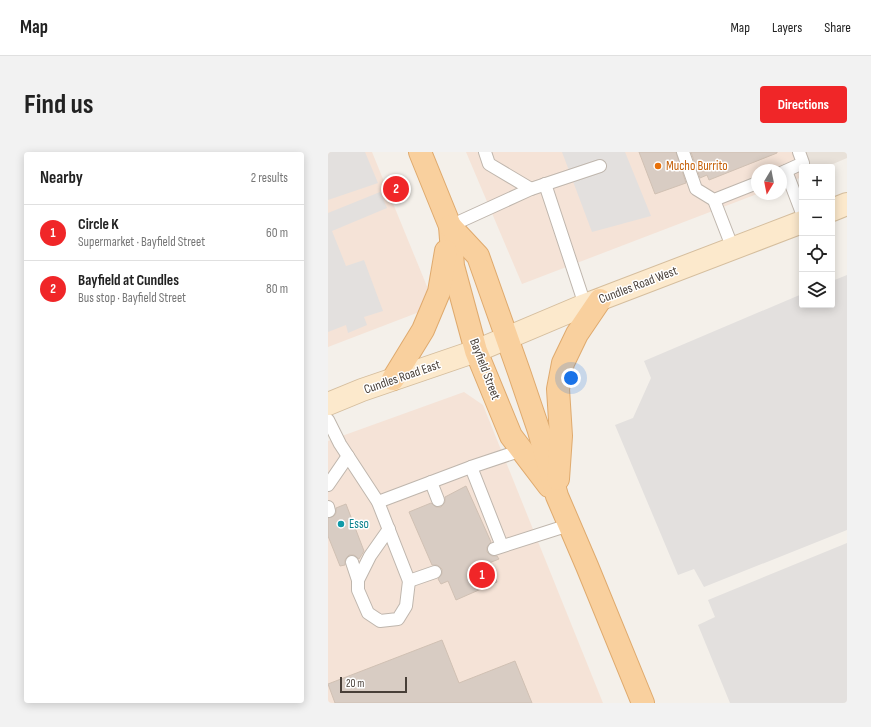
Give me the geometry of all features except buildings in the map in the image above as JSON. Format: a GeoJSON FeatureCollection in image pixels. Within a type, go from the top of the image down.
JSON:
{"type":"FeatureCollection","features":[{"type":"Feature","properties":{"kind":"main road","name":"Bayfield Street"},"geometry":{"type":"LineString","coordinates":[[420,152],[450,226],[453,266],[476,351],[511,436],[557,496]]}},
{"type":"Feature","properties":{"kind":"main road"},"geometry":{"type":"LineString","coordinates":[[835,209],[847,204]]}},
{"type":"Feature","properties":{"kind":"main road","name":"Cundles Road West"},"geometry":{"type":"LineString","coordinates":[[476,351],[592,302],[799,223]]}},
{"type":"Feature","properties":{"kind":"main road","name":"Bayfield Street"},"geometry":{"type":"LineString","coordinates":[[450,226],[478,256],[508,337],[557,496],[643,703]]}},
{"type":"Feature","properties":{"kind":"main road"},"geometry":{"type":"LineString","coordinates":[[393,379],[424,330],[439,292],[450,226]]}},
{"type":"Feature","properties":{"kind":"main road"},"geometry":{"type":"LineString","coordinates":[[557,496],[561,436],[558,389],[563,363],[592,302]]}},
{"type":"Feature","properties":{"kind":"main road","name":"Cundles Road East"},"geometry":{"type":"LineString","coordinates":[[328,404],[393,379],[476,351]]}},
{"type":"Feature","properties":{"kind":"lane"},"geometry":{"type":"LineString","coordinates":[[485,152],[489,164],[532,189]]}},
{"type":"Feature","properties":{"kind":"lane"},"geometry":{"type":"LineString","coordinates":[[683,152],[696,189],[714,200],[733,249]]}},
{"type":"Feature","properties":{"kind":"lane"},"geometry":{"type":"LineString","coordinates":[[787,171],[803,163],[799,152]]}},
{"type":"Feature","properties":{"kind":"lane"},"geometry":{"type":"LineString","coordinates":[[450,226],[532,189],[600,166]]}},
{"type":"Feature","properties":{"kind":"lane"},"geometry":{"type":"LineString","coordinates":[[787,179],[799,205]]}},
{"type":"Feature","properties":{"kind":"lane"},"geometry":{"type":"LineString","coordinates":[[545,184],[592,302]]}},
{"type":"Feature","properties":{"kind":"lane"},"geometry":{"type":"LineString","coordinates":[[714,200],[751,185]]}},
{"type":"Feature","properties":{"kind":"lane"},"geometry":{"type":"LineString","coordinates":[[328,420],[348,456],[378,502],[409,581],[406,606],[398,619],[380,621],[368,613],[358,590],[358,580],[352,562]]}},
{"type":"Feature","properties":{"kind":"lane"},"geometry":{"type":"LineString","coordinates":[[378,502],[491,459],[522,450]]}},
{"type":"Feature","properties":{"kind":"lane"},"geometry":{"type":"LineString","coordinates":[[328,484],[348,456]]}},
{"type":"Feature","properties":{"kind":"lane"},"geometry":{"type":"LineString","coordinates":[[472,467],[498,548],[569,525]]}},
{"type":"Feature","properties":{"kind":"lane"},"geometry":{"type":"LineString","coordinates":[[431,482],[438,500]]}},
{"type":"Feature","properties":{"kind":"lane"},"geometry":{"type":"LineString","coordinates":[[358,580],[370,556],[388,529]]}},
{"type":"Feature","properties":{"kind":"lane"},"geometry":{"type":"LineString","coordinates":[[409,581],[435,572]]}},
{"type":"Feature","properties":{"kind":"shaded area"},"geometry":{"type":"Polygon","coordinates":[[[328,152],[372,152],[435,306],[328,347],[328,152]]]}},
{"type":"Feature","properties":{"kind":"shaded area"},"geometry":{"type":"Polygon","coordinates":[[[328,152],[365,152],[378,183],[328,200],[328,152]]]}},
{"type":"Feature","properties":{"kind":"shaded area"},"geometry":{"type":"Polygon","coordinates":[[[466,152],[803,152],[807,164],[799,164],[799,178],[787,183],[787,164],[751,164],[751,196],[522,284],[466,152]]]}},
{"type":"Feature","properties":{"kind":"shaded area"},"geometry":{"type":"Polygon","coordinates":[[[562,152],[625,152],[651,216],[592,232],[562,152]]]}},
{"type":"Feature","properties":{"kind":"shaded area"},"geometry":{"type":"Polygon","coordinates":[[[803,152],[847,152],[847,158],[833,164],[807,164],[803,152]]]}},
{"type":"Feature","properties":{"kind":"shaded area"},"geometry":{"type":"Polygon","coordinates":[[[380,192],[387,208],[332,231],[346,266],[364,260],[383,311],[364,317],[367,325],[348,333],[346,325],[328,332],[328,213],[380,192]]]}},
{"type":"Feature","properties":{"kind":"shaded area"},"geometry":{"type":"Polygon","coordinates":[[[847,275],[847,530],[704,587],[694,569],[678,575],[615,425],[633,418],[651,378],[644,361],[799,295],[799,308],[835,308],[835,280],[847,275]]]}},
{"type":"Feature","properties":{"kind":"shaded area"},"geometry":{"type":"Polygon","coordinates":[[[464,392],[483,405],[603,703],[328,703],[328,441],[464,392]]]}},
{"type":"Feature","properties":{"kind":"shaded area"},"geometry":{"type":"Polygon","coordinates":[[[847,543],[847,703],[730,703],[698,625],[715,617],[708,600],[847,543]]]}},
{"type":"Feature","properties":{"kind":"place","name":"Mucho Burrito"},"geometry":{"type":"Point","coordinates":[658,166]}},
{"type":"Feature","properties":{"kind":"place","name":"Bayfield at Cundles"},"geometry":{"type":"Point","coordinates":[396,189]}},
{"type":"Feature","properties":{"kind":"place","name":"Esso"},"geometry":{"type":"Point","coordinates":[341,524]}},
{"type":"Feature","properties":{"kind":"place","name":"Circle K"},"geometry":{"type":"Point","coordinates":[482,575]}}]}
